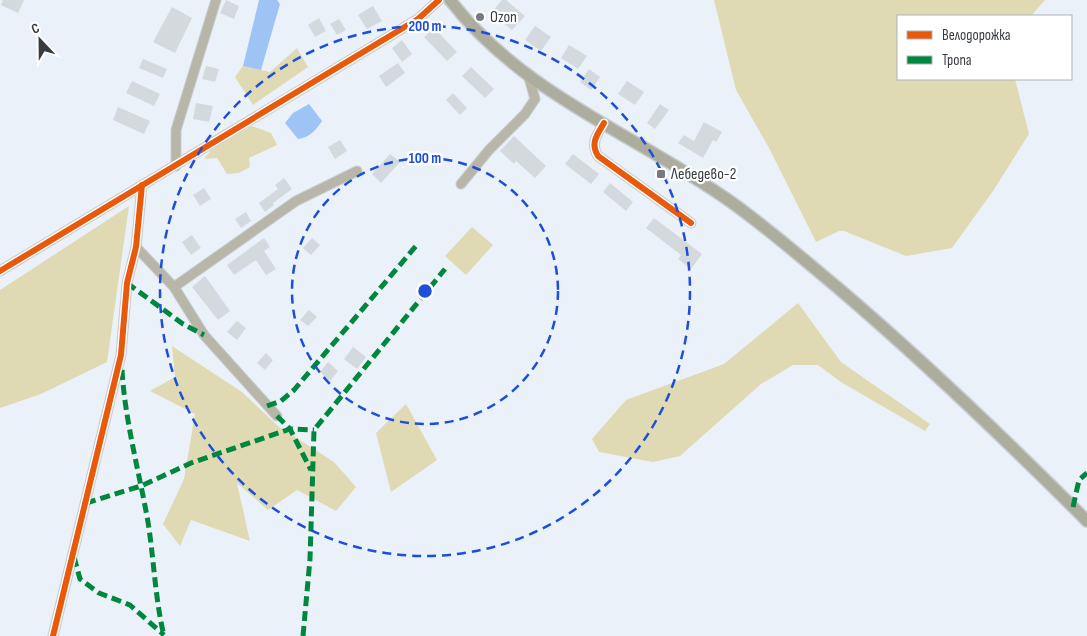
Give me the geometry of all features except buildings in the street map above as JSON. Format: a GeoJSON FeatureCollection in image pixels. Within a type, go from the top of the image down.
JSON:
{"type":"FeatureCollection","features":[{"type":"Feature","properties":{"kind":"main road"},"geometry":{"type":"LineString","coordinates":[[450,0],[490,44],[529,78],[717,193],[810,264],[919,359],[993,427],[1087,521]]}},
{"type":"Feature","properties":{"kind":"street"},"geometry":{"type":"LineString","coordinates":[[176,166],[176,130],[216,0]]}},
{"type":"Feature","properties":{"kind":"street"},"geometry":{"type":"LineString","coordinates":[[0,271],[418,19],[439,0]]}},
{"type":"Feature","properties":{"kind":"street"},"geometry":{"type":"LineString","coordinates":[[460,184],[489,150],[525,114],[535,98],[529,78]]}},
{"type":"Feature","properties":{"kind":"street"},"geometry":{"type":"LineString","coordinates":[[604,123],[593,143],[593,149],[598,156],[691,223]]}},
{"type":"Feature","properties":{"kind":"street"},"geometry":{"type":"LineString","coordinates":[[174,287],[296,201],[357,171]]}},
{"type":"Feature","properties":{"kind":"street"},"geometry":{"type":"LineString","coordinates":[[53,636],[121,355],[128,282],[136,247],[142,185]]}},
{"type":"Feature","properties":{"kind":"street"},"geometry":{"type":"LineString","coordinates":[[136,247],[174,287],[204,335],[277,416]]}},
{"type":"Feature","properties":{"kind":"shaded area"},"geometry":{"type":"Polygon","coordinates":[[[714,0],[1045,0],[1032,15],[897,15],[897,80],[1015,80],[1029,134],[993,191],[952,248],[906,256],[844,231],[839,231],[816,242],[769,148],[736,90],[714,0]]]}},
{"type":"Feature","properties":{"kind":"shaded area"},"geometry":{"type":"Polygon","coordinates":[[[297,48],[308,67],[253,105],[235,77],[243,66],[270,72],[297,48]]]}},
{"type":"Feature","properties":{"kind":"shaded area"},"geometry":{"type":"Polygon","coordinates":[[[252,126],[271,133],[277,145],[249,158],[250,167],[239,173],[227,174],[217,158],[204,159],[213,148],[252,126]]]}},
{"type":"Feature","properties":{"kind":"shaded area"},"geometry":{"type":"Polygon","coordinates":[[[129,206],[107,362],[41,394],[0,408],[0,290],[129,206]]]}},
{"type":"Feature","properties":{"kind":"shaded area"},"geometry":{"type":"Polygon","coordinates":[[[472,227],[493,245],[466,275],[445,256],[472,227]]]}},
{"type":"Feature","properties":{"kind":"shaded area"},"geometry":{"type":"Polygon","coordinates":[[[798,303],[841,362],[930,424],[925,431],[841,382],[818,365],[793,365],[761,384],[680,456],[653,462],[599,452],[592,439],[626,400],[724,364],[798,303]]]}},
{"type":"Feature","properties":{"kind":"shaded area"},"geometry":{"type":"Polygon","coordinates":[[[172,346],[242,392],[278,426],[334,462],[356,487],[336,511],[297,490],[268,510],[237,483],[250,541],[191,520],[180,546],[163,524],[184,479],[195,414],[150,391],[175,377],[172,346]]]}},
{"type":"Feature","properties":{"kind":"shaded area"},"geometry":{"type":"Polygon","coordinates":[[[406,404],[437,460],[391,492],[376,433],[406,404]]]}},
{"type":"Feature","properties":{"kind":"water"},"geometry":{"type":"Polygon","coordinates":[[[259,0],[277,0],[280,4],[261,70],[243,66],[259,0]]]}},
{"type":"Feature","properties":{"kind":"water"},"geometry":{"type":"Polygon","coordinates":[[[309,104],[322,121],[312,133],[298,139],[285,123],[293,113],[309,104]]]}},
{"type":"Feature","properties":{"kind":"marked path"},"geometry":{"type":"LineString","coordinates":[[267,406],[281,401],[294,390],[416,246]]}},
{"type":"Feature","properties":{"kind":"marked path"},"geometry":{"type":"LineString","coordinates":[[303,636],[310,559],[314,430],[445,269]]}},
{"type":"Feature","properties":{"kind":"marked path"},"geometry":{"type":"LineString","coordinates":[[127,283],[183,324],[204,335]]}},
{"type":"Feature","properties":{"kind":"marked path"},"geometry":{"type":"LineString","coordinates":[[122,370],[129,427],[148,522],[164,636]]}},
{"type":"Feature","properties":{"kind":"marked path"},"geometry":{"type":"LineString","coordinates":[[277,416],[290,429],[311,470]]}},
{"type":"Feature","properties":{"kind":"marked path"},"geometry":{"type":"LineString","coordinates":[[86,503],[141,486],[191,463],[290,429],[314,430]]}},
{"type":"Feature","properties":{"kind":"marked path"},"geometry":{"type":"LineString","coordinates":[[1073,507],[1079,480],[1087,473]]}},
{"type":"Feature","properties":{"kind":"marked path"},"geometry":{"type":"LineString","coordinates":[[74,557],[80,579],[99,593],[130,605],[164,635]]}},
{"type":"Feature","properties":{"kind":"cycle path"},"geometry":{"type":"LineString","coordinates":[[0,271],[418,19],[439,0]]}},
{"type":"Feature","properties":{"kind":"cycle path"},"geometry":{"type":"LineString","coordinates":[[604,123],[595,143],[598,156],[691,223]]}},
{"type":"Feature","properties":{"kind":"cycle path"},"geometry":{"type":"LineString","coordinates":[[53,636],[121,355],[127,283],[136,247],[142,185]]}},
{"type":"Feature","properties":{"kind":"place","name":"Ozon"},"geometry":{"type":"Point","coordinates":[480,17]}},
{"type":"Feature","properties":{"kind":"place","name":"Лебедево-2"},"geometry":{"type":"Point","coordinates":[661,174]}}]}
